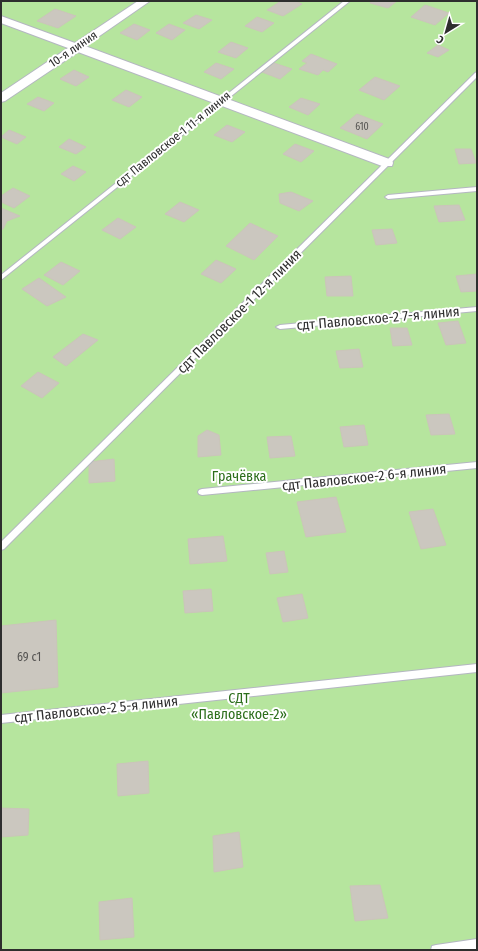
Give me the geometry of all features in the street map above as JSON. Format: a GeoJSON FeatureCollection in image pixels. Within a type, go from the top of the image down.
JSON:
{"type":"FeatureCollection","features":[{"type":"Feature","properties":{"kind":"street","name":"10-я линия"},"geometry":{"type":"LineString","coordinates":[[1,98],[145,1]]}},
{"type":"Feature","properties":{"kind":"street"},"geometry":{"type":"LineString","coordinates":[[1,19],[387,163]]}},
{"type":"Feature","properties":{"kind":"lane","name":"сдт Павловское-1 11-я линия"},"geometry":{"type":"LineString","coordinates":[[1,278],[221,100],[347,1]]}},
{"type":"Feature","properties":{"kind":"lane","name":"сдт Павловское-1 12-я линия"},"geometry":{"type":"LineString","coordinates":[[1,548],[477,74]]}},
{"type":"Feature","properties":{"kind":"lane"},"geometry":{"type":"LineString","coordinates":[[388,197],[477,189]]}},
{"type":"Feature","properties":{"kind":"lane","name":"сдт Павловское-2 7-я линия"},"geometry":{"type":"LineString","coordinates":[[280,327],[477,308]]}},
{"type":"Feature","properties":{"kind":"lane","name":"сдт Павловское-2 6-я линия"},"geometry":{"type":"LineString","coordinates":[[202,492],[477,465]]}},
{"type":"Feature","properties":{"kind":"lane","name":"сдт Павловское-2 5-я линия"},"geometry":{"type":"LineString","coordinates":[[1,719],[477,668]]}},
{"type":"Feature","properties":{"kind":"lane"},"geometry":{"type":"LineString","coordinates":[[436,950],[477,944]]}},
{"type":"Feature","properties":{"kind":"green space","name":"Грачёвка"},"geometry":{"type":"Polygon","coordinates":[[[1,1],[477,1],[477,950],[1,950],[1,1]]]}},
{"type":"Feature","properties":{"kind":"building"},"geometry":{"type":"Polygon","coordinates":[[[281,1],[296,1],[302,4],[283,16],[267,10],[281,1]]]}},
{"type":"Feature","properties":{"kind":"building"},"geometry":{"type":"Polygon","coordinates":[[[371,1],[397,1],[388,8],[370,3],[371,1]]]}},
{"type":"Feature","properties":{"kind":"building"},"geometry":{"type":"Polygon","coordinates":[[[425,5],[449,13],[435,25],[411,17],[425,5]]]}},
{"type":"Feature","properties":{"kind":"building"},"geometry":{"type":"Polygon","coordinates":[[[55,9],[76,16],[58,28],[37,21],[55,9]]]}},
{"type":"Feature","properties":{"kind":"building"},"geometry":{"type":"Polygon","coordinates":[[[196,15],[212,20],[199,29],[183,23],[196,15]]]}},
{"type":"Feature","properties":{"kind":"building"},"geometry":{"type":"Polygon","coordinates":[[[257,17],[274,23],[262,32],[245,26],[257,17]]]}},
{"type":"Feature","properties":{"kind":"building"},"geometry":{"type":"Polygon","coordinates":[[[134,24],[150,30],[137,40],[120,33],[134,24]]]}},
{"type":"Feature","properties":{"kind":"building"},"geometry":{"type":"Polygon","coordinates":[[[169,24],[185,30],[172,40],[156,33],[169,24]]]}},
{"type":"Feature","properties":{"kind":"building"},"geometry":{"type":"Polygon","coordinates":[[[231,42],[248,48],[236,58],[218,52],[231,42]]]}},
{"type":"Feature","properties":{"kind":"building"},"geometry":{"type":"Polygon","coordinates":[[[438,45],[449,50],[438,57],[427,53],[438,45]]]}},
{"type":"Feature","properties":{"kind":"building"},"geometry":{"type":"Polygon","coordinates":[[[311,54],[337,64],[328,72],[323,70],[318,75],[299,69],[307,63],[302,61],[311,54]]]}},
{"type":"Feature","properties":{"kind":"building"},"geometry":{"type":"Polygon","coordinates":[[[216,63],[234,69],[221,79],[204,72],[216,63]]]}},
{"type":"Feature","properties":{"kind":"building"},"geometry":{"type":"Polygon","coordinates":[[[274,63],[292,69],[280,79],[262,72],[274,63]]]}},
{"type":"Feature","properties":{"kind":"building"},"geometry":{"type":"Polygon","coordinates":[[[74,70],[89,77],[76,86],[60,79],[74,70]]]}},
{"type":"Feature","properties":{"kind":"building"},"geometry":{"type":"Polygon","coordinates":[[[375,77],[400,86],[384,100],[359,90],[375,77]]]}},
{"type":"Feature","properties":{"kind":"building"},"geometry":{"type":"Polygon","coordinates":[[[126,90],[142,97],[129,107],[112,100],[126,90]]]}},
{"type":"Feature","properties":{"kind":"building"},"geometry":{"type":"Polygon","coordinates":[[[38,97],[54,103],[44,111],[27,104],[38,97]]]}},
{"type":"Feature","properties":{"kind":"building"},"geometry":{"type":"Polygon","coordinates":[[[301,98],[320,104],[308,115],[289,107],[301,98]]]}},
{"type":"Feature","properties":{"kind":"building"},"geometry":{"type":"Polygon","coordinates":[[[357,114],[383,124],[367,139],[340,128],[357,114]]]}},
{"type":"Feature","properties":{"kind":"building"},"geometry":{"type":"Polygon","coordinates":[[[227,125],[245,132],[232,142],[214,135],[227,125]]]}},
{"type":"Feature","properties":{"kind":"building"},"geometry":{"type":"Polygon","coordinates":[[[9,130],[26,137],[17,144],[1,137],[9,130]]]}},
{"type":"Feature","properties":{"kind":"building"},"geometry":{"type":"Polygon","coordinates":[[[69,139],[86,147],[76,154],[59,147],[69,139]]]}},
{"type":"Feature","properties":{"kind":"building"},"geometry":{"type":"Polygon","coordinates":[[[295,144],[314,151],[301,162],[283,154],[295,144]]]}},
{"type":"Feature","properties":{"kind":"building"},"geometry":{"type":"Polygon","coordinates":[[[455,149],[471,149],[476,163],[459,164],[455,149]]]}},
{"type":"Feature","properties":{"kind":"building"},"geometry":{"type":"Polygon","coordinates":[[[73,166],[86,172],[74,181],[61,174],[73,166]]]}},
{"type":"Feature","properties":{"kind":"building"},"geometry":{"type":"Polygon","coordinates":[[[13,188],[30,196],[14,208],[1,202],[1,196],[13,188]]]}},
{"type":"Feature","properties":{"kind":"building"},"geometry":{"type":"Polygon","coordinates":[[[291,192],[313,201],[299,211],[280,203],[279,194],[291,192]]]}},
{"type":"Feature","properties":{"kind":"building"},"geometry":{"type":"Polygon","coordinates":[[[180,202],[199,210],[184,222],[165,214],[180,202]]]}},
{"type":"Feature","properties":{"kind":"building"},"geometry":{"type":"Polygon","coordinates":[[[459,205],[465,220],[439,222],[434,206],[459,205]]]}},
{"type":"Feature","properties":{"kind":"building"},"geometry":{"type":"Polygon","coordinates":[[[1,208],[20,216],[7,221],[3,229],[1,229],[1,208]]]}},
{"type":"Feature","properties":{"kind":"building"},"geometry":{"type":"Polygon","coordinates":[[[118,218],[136,227],[120,239],[102,230],[118,218]]]}},
{"type":"Feature","properties":{"kind":"building"},"geometry":{"type":"Polygon","coordinates":[[[250,223],[278,236],[254,260],[226,246],[250,223]]]}},
{"type":"Feature","properties":{"kind":"building"},"geometry":{"type":"Polygon","coordinates":[[[392,229],[397,243],[376,245],[372,230],[392,229]]]}},
{"type":"Feature","properties":{"kind":"building"},"geometry":{"type":"Polygon","coordinates":[[[216,260],[236,269],[221,283],[201,274],[216,260]]]}},
{"type":"Feature","properties":{"kind":"building"},"geometry":{"type":"Polygon","coordinates":[[[61,262],[80,271],[63,285],[44,275],[61,262]]]}},
{"type":"Feature","properties":{"kind":"building"},"geometry":{"type":"Polygon","coordinates":[[[477,274],[477,291],[461,292],[456,276],[477,274]]]}},
{"type":"Feature","properties":{"kind":"building"},"geometry":{"type":"Polygon","coordinates":[[[351,276],[353,296],[327,296],[325,277],[351,276]]]}},
{"type":"Feature","properties":{"kind":"building"},"geometry":{"type":"Polygon","coordinates":[[[39,278],[66,297],[47,306],[22,289],[39,278]]]}},
{"type":"Feature","properties":{"kind":"building"},"geometry":{"type":"Polygon","coordinates":[[[458,321],[466,343],[446,345],[438,323],[458,321]]]}},
{"type":"Feature","properties":{"kind":"building"},"geometry":{"type":"Polygon","coordinates":[[[390,328],[407,328],[412,345],[393,346],[390,328]]]}},
{"type":"Feature","properties":{"kind":"building"},"geometry":{"type":"Polygon","coordinates":[[[83,334],[98,340],[66,366],[53,357],[83,334]]]}},
{"type":"Feature","properties":{"kind":"building"},"geometry":{"type":"Polygon","coordinates":[[[359,349],[363,367],[340,368],[336,351],[359,349]]]}},
{"type":"Feature","properties":{"kind":"building"},"geometry":{"type":"Polygon","coordinates":[[[38,372],[59,383],[42,398],[21,386],[38,372]]]}},
{"type":"Feature","properties":{"kind":"building"},"geometry":{"type":"Polygon","coordinates":[[[449,414],[455,434],[431,435],[426,415],[449,414]]]}},
{"type":"Feature","properties":{"kind":"building"},"geometry":{"type":"Polygon","coordinates":[[[364,425],[368,445],[344,447],[340,427],[364,425]]]}},
{"type":"Feature","properties":{"kind":"building"},"geometry":{"type":"Polygon","coordinates":[[[207,430],[219,435],[221,455],[198,457],[198,436],[207,430]]]}},
{"type":"Feature","properties":{"kind":"building"},"geometry":{"type":"Polygon","coordinates":[[[291,436],[295,456],[270,458],[267,437],[291,436]]]}},
{"type":"Feature","properties":{"kind":"building"},"geometry":{"type":"Polygon","coordinates":[[[114,459],[115,481],[89,483],[89,462],[114,459]]]}},
{"type":"Feature","properties":{"kind":"building"},"geometry":{"type":"Polygon","coordinates":[[[336,497],[346,532],[306,537],[297,502],[336,497]]]}},
{"type":"Feature","properties":{"kind":"building"},"geometry":{"type":"Polygon","coordinates":[[[433,509],[446,545],[421,549],[409,512],[433,509]]]}},
{"type":"Feature","properties":{"kind":"building"},"geometry":{"type":"Polygon","coordinates":[[[223,536],[227,561],[190,564],[188,539],[223,536]]]}},
{"type":"Feature","properties":{"kind":"building"},"geometry":{"type":"Polygon","coordinates":[[[284,551],[288,572],[270,574],[266,553],[284,551]]]}},
{"type":"Feature","properties":{"kind":"building"},"geometry":{"type":"Polygon","coordinates":[[[211,589],[213,611],[185,613],[183,591],[211,589]]]}},
{"type":"Feature","properties":{"kind":"building"},"geometry":{"type":"Polygon","coordinates":[[[302,594],[308,618],[283,622],[277,598],[302,594]]]}},
{"type":"Feature","properties":{"kind":"building"},"geometry":{"type":"Polygon","coordinates":[[[56,620],[58,687],[1,693],[1,626],[56,620]]]}},
{"type":"Feature","properties":{"kind":"building"},"geometry":{"type":"Polygon","coordinates":[[[148,761],[149,793],[118,796],[117,764],[148,761]]]}},
{"type":"Feature","properties":{"kind":"building"},"geometry":{"type":"Polygon","coordinates":[[[1,808],[29,809],[28,835],[1,837],[1,808]]]}},
{"type":"Feature","properties":{"kind":"building"},"geometry":{"type":"Polygon","coordinates":[[[239,832],[243,867],[214,872],[213,836],[239,832]]]}},
{"type":"Feature","properties":{"kind":"building"},"geometry":{"type":"Polygon","coordinates":[[[380,885],[388,918],[355,921],[350,886],[380,885]]]}},
{"type":"Feature","properties":{"kind":"building"},"geometry":{"type":"Polygon","coordinates":[[[132,898],[134,937],[100,940],[99,902],[132,898]]]}},
{"type":"Feature","properties":{"kind":"park label","name":"СДТ «Павловское-2»"},"geometry":{"type":"Point","coordinates":[239,706]}}]}
